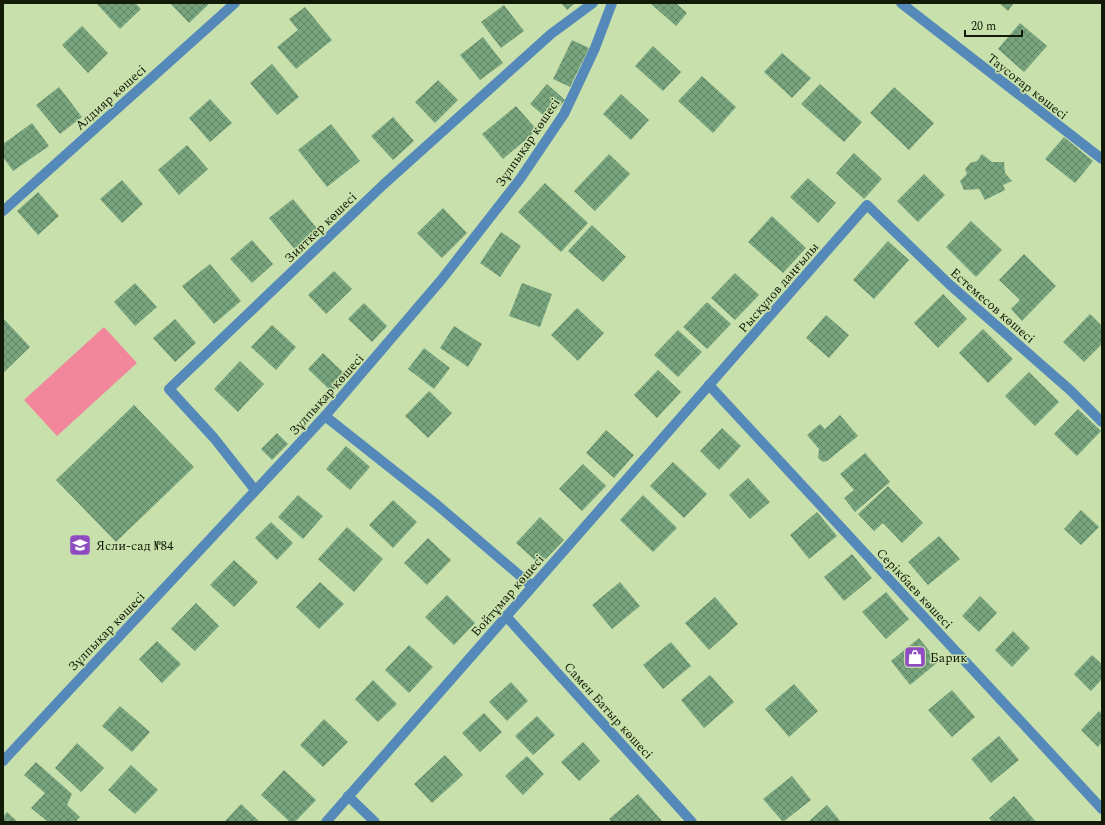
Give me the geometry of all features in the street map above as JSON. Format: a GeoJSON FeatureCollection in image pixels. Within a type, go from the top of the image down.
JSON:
{"type":"FeatureCollection","features":[{"type":"Feature","properties":{"kind":"street","name":"Алдияр көшесі"},"geometry":{"type":"LineString","coordinates":[[3,211],[235,3]]}},
{"type":"Feature","properties":{"kind":"street","name":"Зияткер көшесі"},"geometry":{"type":"LineString","coordinates":[[255,490],[214,438],[169,389],[389,180],[551,34],[593,3]]}},
{"type":"Feature","properties":{"kind":"street","name":"Зұлпықар көшесі"},"geometry":{"type":"LineString","coordinates":[[3,761],[325,416],[442,279],[520,179],[564,114],[595,48],[612,3]]}},
{"type":"Feature","properties":{"kind":"street","name":"Тауcоғар көшесі"},"geometry":{"type":"LineString","coordinates":[[901,3],[1102,159]]}},
{"type":"Feature","properties":{"kind":"street","name":"Рысқұлов даңғылы"},"geometry":{"type":"LineString","coordinates":[[709,385],[867,205]]}},
{"type":"Feature","properties":{"kind":"street","name":"Естемесов көшесі"},"geometry":{"type":"LineString","coordinates":[[867,205],[949,284],[1070,390],[1102,422]]}},
{"type":"Feature","properties":{"kind":"street","name":"Бойтұмар көшесі"},"geometry":{"type":"LineString","coordinates":[[326,822],[709,385]]}},
{"type":"Feature","properties":{"kind":"street","name":"Серікбаев көшесі"},"geometry":{"type":"LineString","coordinates":[[709,385],[1102,809]]}},
{"type":"Feature","properties":{"kind":"street"},"geometry":{"type":"LineString","coordinates":[[325,416],[436,504],[532,586]]}},
{"type":"Feature","properties":{"kind":"street","name":"Самен Батыр көшесі"},"geometry":{"type":"LineString","coordinates":[[506,616],[692,822]]}},
{"type":"Feature","properties":{"kind":"street"},"geometry":{"type":"LineString","coordinates":[[348,796],[375,822]]}},
{"type":"Feature","properties":{"kind":"shaded area"},"geometry":{"type":"Polygon","coordinates":[[[104,327],[137,363],[57,436],[24,400],[104,327]]]}},
{"type":"Feature","properties":{"kind":"building"},"geometry":{"type":"Polygon","coordinates":[[[96,3],[135,3],[141,9],[120,29],[96,3]]]}},
{"type":"Feature","properties":{"kind":"building"},"geometry":{"type":"Polygon","coordinates":[[[170,3],[210,3],[189,23],[170,3]]]}},
{"type":"Feature","properties":{"kind":"building"},"geometry":{"type":"Polygon","coordinates":[[[561,3],[575,3],[567,10],[561,3]]]}},
{"type":"Feature","properties":{"kind":"building"},"geometry":{"type":"Polygon","coordinates":[[[650,3],[678,3],[677,4],[687,13],[676,26],[650,3]]]}},
{"type":"Feature","properties":{"kind":"building"},"geometry":{"type":"Polygon","coordinates":[[[999,3],[1014,3],[1008,11],[999,3]]]}},
{"type":"Feature","properties":{"kind":"building"},"geometry":{"type":"Polygon","coordinates":[[[504,5],[524,31],[501,48],[481,22],[504,5]]]}},
{"type":"Feature","properties":{"kind":"building"},"geometry":{"type":"Polygon","coordinates":[[[305,7],[332,40],[296,69],[277,47],[298,30],[289,19],[305,7]]]}},
{"type":"Feature","properties":{"kind":"building"},"geometry":{"type":"Polygon","coordinates":[[[1020,23],[1047,46],[1024,72],[998,49],[1020,23]]]}},
{"type":"Feature","properties":{"kind":"building"},"geometry":{"type":"Polygon","coordinates":[[[82,26],[108,53],[88,73],[62,45],[82,26]]]}},
{"type":"Feature","properties":{"kind":"building"},"geometry":{"type":"Polygon","coordinates":[[[483,37],[503,63],[480,80],[460,55],[483,37]]]}},
{"type":"Feature","properties":{"kind":"building"},"geometry":{"type":"Polygon","coordinates":[[[572,40],[589,48],[570,87],[553,79],[572,40]]]}},
{"type":"Feature","properties":{"kind":"building"},"geometry":{"type":"Polygon","coordinates":[[[653,46],[681,72],[663,91],[635,66],[653,46]]]}},
{"type":"Feature","properties":{"kind":"building"},"geometry":{"type":"Polygon","coordinates":[[[782,53],[811,78],[792,98],[764,72],[782,53]]]}},
{"type":"Feature","properties":{"kind":"building"},"geometry":{"type":"Polygon","coordinates":[[[272,64],[299,97],[277,115],[250,83],[272,64]]]}},
{"type":"Feature","properties":{"kind":"building"},"geometry":{"type":"Polygon","coordinates":[[[702,76],[736,107],[713,133],[678,101],[702,76]]]}},
{"type":"Feature","properties":{"kind":"building"},"geometry":{"type":"Polygon","coordinates":[[[438,80],[458,100],[435,123],[415,102],[438,80]]]}},
{"type":"Feature","properties":{"kind":"building"},"geometry":{"type":"Polygon","coordinates":[[[547,84],[565,100],[548,119],[530,104],[547,84]]]}},
{"type":"Feature","properties":{"kind":"building"},"geometry":{"type":"Polygon","coordinates":[[[820,84],[862,122],[844,142],[801,104],[820,84]]]}},
{"type":"Feature","properties":{"kind":"building"},"geometry":{"type":"Polygon","coordinates":[[[59,87],[82,117],[60,134],[36,105],[59,87]]]}},
{"type":"Feature","properties":{"kind":"building"},"geometry":{"type":"Polygon","coordinates":[[[894,87],[934,123],[909,150],[870,113],[894,87]]]}},
{"type":"Feature","properties":{"kind":"building"},"geometry":{"type":"Polygon","coordinates":[[[621,94],[649,120],[631,140],[603,114],[621,94]]]}},
{"type":"Feature","properties":{"kind":"building"},"geometry":{"type":"Polygon","coordinates":[[[210,99],[232,123],[210,142],[189,118],[210,99]]]}},
{"type":"Feature","properties":{"kind":"building"},"geometry":{"type":"Polygon","coordinates":[[[516,106],[537,130],[503,159],[482,134],[516,106]]]}},
{"type":"Feature","properties":{"kind":"building"},"geometry":{"type":"Polygon","coordinates":[[[393,117],[414,141],[393,160],[371,136],[393,117]]]}},
{"type":"Feature","properties":{"kind":"building"},"geometry":{"type":"Polygon","coordinates":[[[32,123],[49,146],[13,171],[3,157],[3,144],[32,123]]]}},
{"type":"Feature","properties":{"kind":"building"},"geometry":{"type":"Polygon","coordinates":[[[331,124],[360,161],[327,187],[298,150],[331,124]]]}},
{"type":"Feature","properties":{"kind":"building"},"geometry":{"type":"Polygon","coordinates":[[[1064,137],[1093,161],[1075,183],[1045,159],[1064,137]]]}},
{"type":"Feature","properties":{"kind":"building"},"geometry":{"type":"Polygon","coordinates":[[[187,145],[208,169],[179,195],[158,170],[187,145]]]}},
{"type":"Feature","properties":{"kind":"building"},"geometry":{"type":"Polygon","coordinates":[[[854,153],[882,179],[864,199],[836,173],[854,153]]]}},
{"type":"Feature","properties":{"kind":"building"},"geometry":{"type":"Polygon","coordinates":[[[609,154],[630,174],[595,211],[574,191],[609,154]]]}},
{"type":"Feature","properties":{"kind":"building"},"geometry":{"type":"Polygon","coordinates":[[[982,154],[992,162],[1004,162],[1005,173],[1012,181],[1003,185],[1005,190],[985,200],[979,189],[964,190],[960,181],[967,174],[965,169],[970,163],[977,161],[982,154]]]}},
{"type":"Feature","properties":{"kind":"building"},"geometry":{"type":"Polygon","coordinates":[[[924,174],[945,195],[918,222],[897,201],[924,174]]]}},
{"type":"Feature","properties":{"kind":"building"},"geometry":{"type":"Polygon","coordinates":[[[808,178],[836,203],[818,223],[790,197],[808,178]]]}},
{"type":"Feature","properties":{"kind":"building"},"geometry":{"type":"Polygon","coordinates":[[[122,180],[143,204],[122,223],[100,199],[122,180]]]}},
{"type":"Feature","properties":{"kind":"building"},"geometry":{"type":"Polygon","coordinates":[[[545,183],[588,223],[561,252],[518,212],[545,183]]]}},
{"type":"Feature","properties":{"kind":"building"},"geometry":{"type":"Polygon","coordinates":[[[38,192],[59,216],[38,235],[17,211],[38,192]]]}},
{"type":"Feature","properties":{"kind":"building"},"geometry":{"type":"Polygon","coordinates":[[[293,199],[319,231],[296,251],[269,218],[293,199]]]}},
{"type":"Feature","properties":{"kind":"building"},"geometry":{"type":"Polygon","coordinates":[[[443,208],[467,233],[442,258],[417,233],[443,208]]]}},
{"type":"Feature","properties":{"kind":"building"},"geometry":{"type":"Polygon","coordinates":[[[772,216],[806,248],[783,273],[748,242],[772,216]]]}},
{"type":"Feature","properties":{"kind":"building"},"geometry":{"type":"Polygon","coordinates":[[[971,221],[1002,250],[976,277],[946,247],[971,221]]]}},
{"type":"Feature","properties":{"kind":"building"},"geometry":{"type":"Polygon","coordinates":[[[592,225],[626,257],[603,282],[568,251],[592,225]]]}},
{"type":"Feature","properties":{"kind":"building"},"geometry":{"type":"Polygon","coordinates":[[[501,232],[521,246],[500,277],[480,263],[501,232]]]}},
{"type":"Feature","properties":{"kind":"building"},"geometry":{"type":"Polygon","coordinates":[[[252,240],[273,264],[252,283],[230,259],[252,240]]]}},
{"type":"Feature","properties":{"kind":"building"},"geometry":{"type":"Polygon","coordinates":[[[888,241],[909,260],[874,299],[853,280],[888,241]]]}},
{"type":"Feature","properties":{"kind":"building"},"geometry":{"type":"Polygon","coordinates":[[[1024,254],[1056,286],[1022,321],[1011,309],[1020,300],[999,280],[1024,254]]]}},
{"type":"Feature","properties":{"kind":"building"},"geometry":{"type":"Polygon","coordinates":[[[210,264],[241,301],[214,324],[182,286],[210,264]]]}},
{"type":"Feature","properties":{"kind":"building"},"geometry":{"type":"Polygon","coordinates":[[[334,271],[352,289],[326,314],[308,295],[334,271]]]}},
{"type":"Feature","properties":{"kind":"building"},"geometry":{"type":"Polygon","coordinates":[[[735,273],[759,295],[735,320],[711,298],[735,273]]]}},
{"type":"Feature","properties":{"kind":"building"},"geometry":{"type":"Polygon","coordinates":[[[135,283],[157,307],[135,326],[114,302],[135,283]]]}},
{"type":"Feature","properties":{"kind":"building"},"geometry":{"type":"Polygon","coordinates":[[[522,283],[552,294],[540,327],[509,316],[522,283]]]}},
{"type":"Feature","properties":{"kind":"building"},"geometry":{"type":"Polygon","coordinates":[[[943,294],[967,319],[938,348],[914,323],[943,294]]]}},
{"type":"Feature","properties":{"kind":"building"},"geometry":{"type":"Polygon","coordinates":[[[707,302],[731,324],[707,349],[683,327],[707,302]]]}},
{"type":"Feature","properties":{"kind":"building"},"geometry":{"type":"Polygon","coordinates":[[[364,303],[387,326],[372,342],[348,319],[364,303]]]}},
{"type":"Feature","properties":{"kind":"building"},"geometry":{"type":"Polygon","coordinates":[[[577,308],[604,333],[578,361],[551,335],[577,308]]]}},
{"type":"Feature","properties":{"kind":"building"},"geometry":{"type":"Polygon","coordinates":[[[1090,314],[1102,326],[1102,344],[1084,362],[1063,342],[1090,314]]]}},
{"type":"Feature","properties":{"kind":"building"},"geometry":{"type":"Polygon","coordinates":[[[826,315],[849,335],[829,358],[806,338],[826,315]]]}},
{"type":"Feature","properties":{"kind":"building"},"geometry":{"type":"Polygon","coordinates":[[[3,318],[30,347],[3,373],[3,318]]]}},
{"type":"Feature","properties":{"kind":"building"},"geometry":{"type":"Polygon","coordinates":[[[175,319],[196,343],[175,362],[153,338],[175,319]]]}},
{"type":"Feature","properties":{"kind":"building"},"geometry":{"type":"Polygon","coordinates":[[[272,325],[296,347],[276,370],[251,347],[272,325]]]}},
{"type":"Feature","properties":{"kind":"building"},"geometry":{"type":"Polygon","coordinates":[[[454,326],[482,344],[468,367],[440,348],[454,326]]]}},
{"type":"Feature","properties":{"kind":"building"},"geometry":{"type":"Polygon","coordinates":[[[983,329],[1013,359],[988,383],[959,353],[983,329]]]}},
{"type":"Feature","properties":{"kind":"building"},"geometry":{"type":"Polygon","coordinates":[[[678,330],[702,352],[678,377],[654,355],[678,330]]]}},
{"type":"Feature","properties":{"kind":"building"},"geometry":{"type":"Polygon","coordinates":[[[424,348],[450,368],[434,389],[408,369],[424,348]]]}},
{"type":"Feature","properties":{"kind":"building"},"geometry":{"type":"Polygon","coordinates":[[[323,353],[347,376],[332,392],[308,369],[323,353]]]}},
{"type":"Feature","properties":{"kind":"building"},"geometry":{"type":"Polygon","coordinates":[[[240,361],[264,384],[238,412],[214,389],[240,361]]]}},
{"type":"Feature","properties":{"kind":"building"},"geometry":{"type":"Polygon","coordinates":[[[658,370],[681,392],[657,418],[634,395],[658,370]]]}},
{"type":"Feature","properties":{"kind":"building"},"geometry":{"type":"Polygon","coordinates":[[[1029,372],[1059,402],[1035,426],[1005,396],[1029,372]]]}},
{"type":"Feature","properties":{"kind":"building"},"geometry":{"type":"Polygon","coordinates":[[[429,391],[452,413],[428,438],[405,416],[429,391]]]}},
{"type":"Feature","properties":{"kind":"building"},"geometry":{"type":"Polygon","coordinates":[[[134,405],[194,467],[116,542],[56,480],[134,405]]]}},
{"type":"Feature","properties":{"kind":"building"},"geometry":{"type":"Polygon","coordinates":[[[1078,409],[1101,431],[1077,456],[1054,434],[1078,409]]]}},
{"type":"Feature","properties":{"kind":"building"},"geometry":{"type":"Polygon","coordinates":[[[840,415],[858,436],[827,461],[823,462],[818,458],[819,449],[807,435],[820,424],[825,429],[840,415]]]}},
{"type":"Feature","properties":{"kind":"building"},"geometry":{"type":"Polygon","coordinates":[[[722,428],[741,446],[719,470],[700,451],[722,428]]]}},
{"type":"Feature","properties":{"kind":"building"},"geometry":{"type":"Polygon","coordinates":[[[606,430],[634,455],[614,478],[586,453],[606,430]]]}},
{"type":"Feature","properties":{"kind":"building"},"geometry":{"type":"Polygon","coordinates":[[[277,433],[288,444],[272,460],[261,449],[277,433]]]}},
{"type":"Feature","properties":{"kind":"building"},"geometry":{"type":"Polygon","coordinates":[[[346,446],[370,467],[350,490],[326,469],[346,446]]]}},
{"type":"Feature","properties":{"kind":"building"},"geometry":{"type":"Polygon","coordinates":[[[865,453],[890,482],[855,512],[844,498],[854,490],[840,474],[865,453]]]}},
{"type":"Feature","properties":{"kind":"building"},"geometry":{"type":"Polygon","coordinates":[[[673,462],[707,494],[684,518],[650,486],[673,462]]]}},
{"type":"Feature","properties":{"kind":"building"},"geometry":{"type":"Polygon","coordinates":[[[583,464],[606,486],[582,511],[559,489],[583,464]]]}},
{"type":"Feature","properties":{"kind":"building"},"geometry":{"type":"Polygon","coordinates":[[[748,478],[770,502],[750,519],[729,495],[748,478]]]}},
{"type":"Feature","properties":{"kind":"building"},"geometry":{"type":"Polygon","coordinates":[[[888,486],[923,523],[902,543],[883,523],[874,531],[858,514],[888,486]]]}},
{"type":"Feature","properties":{"kind":"building"},"geometry":{"type":"Polygon","coordinates":[[[298,495],[323,516],[303,539],[278,517],[298,495]]]}},
{"type":"Feature","properties":{"kind":"building"},"geometry":{"type":"Polygon","coordinates":[[[643,495],[677,528],[653,552],[620,520],[643,495]]]}},
{"type":"Feature","properties":{"kind":"building"},"geometry":{"type":"Polygon","coordinates":[[[393,500],[417,522],[393,548],[369,525],[393,500]]]}},
{"type":"Feature","properties":{"kind":"building"},"geometry":{"type":"Polygon","coordinates":[[[1081,510],[1099,527],[1081,545],[1064,529],[1081,510]]]}},
{"type":"Feature","properties":{"kind":"building"},"geometry":{"type":"Polygon","coordinates":[[[817,512],[837,536],[809,559],[790,535],[817,512]]]}},
{"type":"Feature","properties":{"kind":"building"},"geometry":{"type":"Polygon","coordinates":[[[540,517],[564,540],[540,565],[516,543],[540,517]]]}},
{"type":"Feature","properties":{"kind":"building"},"geometry":{"type":"Polygon","coordinates":[[[271,522],[293,543],[277,560],[255,538],[271,522]]]}},
{"type":"Feature","properties":{"kind":"building"},"geometry":{"type":"Polygon","coordinates":[[[347,527],[383,559],[354,592],[318,559],[347,527]]]}},
{"type":"Feature","properties":{"kind":"building"},"geometry":{"type":"Polygon","coordinates":[[[939,536],[960,559],[928,585],[908,562],[939,536]]]}},
{"type":"Feature","properties":{"kind":"building"},"geometry":{"type":"Polygon","coordinates":[[[428,538],[451,560],[427,585],[404,563],[428,538]]]}},
{"type":"Feature","properties":{"kind":"building"},"geometry":{"type":"Polygon","coordinates":[[[852,554],[872,578],[844,601],[824,577],[852,554]]]}},
{"type":"Feature","properties":{"kind":"building"},"geometry":{"type":"Polygon","coordinates":[[[234,560],[258,582],[234,607],[210,585],[234,560]]]}},
{"type":"Feature","properties":{"kind":"building"},"geometry":{"type":"Polygon","coordinates":[[[320,582],[344,604],[319,629],[296,607],[320,582]]]}},
{"type":"Feature","properties":{"kind":"building"},"geometry":{"type":"Polygon","coordinates":[[[620,582],[640,606],[612,629],[592,605],[620,582]]]}},
{"type":"Feature","properties":{"kind":"building"},"geometry":{"type":"Polygon","coordinates":[[[886,592],[909,619],[886,639],[862,612],[886,592]]]}},
{"type":"Feature","properties":{"kind":"building"},"geometry":{"type":"Polygon","coordinates":[[[447,595],[475,623],[454,645],[425,617],[447,595]]]}},
{"type":"Feature","properties":{"kind":"building"},"geometry":{"type":"Polygon","coordinates":[[[980,596],[997,613],[979,632],[962,616],[980,596]]]}},
{"type":"Feature","properties":{"kind":"building"},"geometry":{"type":"Polygon","coordinates":[[[715,597],[738,624],[709,650],[685,623],[715,597]]]}},
{"type":"Feature","properties":{"kind":"building"},"geometry":{"type":"Polygon","coordinates":[[[196,603],[219,626],[195,651],[171,629],[196,603]]]}},
{"type":"Feature","properties":{"kind":"building"},"geometry":{"type":"Polygon","coordinates":[[[1013,631],[1030,648],[1012,667],[995,650],[1013,631]]]}},
{"type":"Feature","properties":{"kind":"building"},"geometry":{"type":"Polygon","coordinates":[[[919,638],[938,662],[910,685],[891,661],[919,638]]]}},
{"type":"Feature","properties":{"kind":"building"},"geometry":{"type":"Polygon","coordinates":[[[157,641],[181,664],[162,683],[139,659],[157,641]]]}},
{"type":"Feature","properties":{"kind":"building"},"geometry":{"type":"Polygon","coordinates":[[[671,642],[691,666],[663,689],[643,665],[671,642]]]}},
{"type":"Feature","properties":{"kind":"building"},"geometry":{"type":"Polygon","coordinates":[[[409,645],[433,667],[409,693],[385,670],[409,645]]]}},
{"type":"Feature","properties":{"kind":"building"},"geometry":{"type":"Polygon","coordinates":[[[1092,655],[1102,664],[1102,679],[1091,691],[1074,674],[1092,655]]]}},
{"type":"Feature","properties":{"kind":"building"},"geometry":{"type":"Polygon","coordinates":[[[710,675],[734,702],[704,728],[681,700],[710,675]]]}},
{"type":"Feature","properties":{"kind":"building"},"geometry":{"type":"Polygon","coordinates":[[[373,680],[397,704],[378,722],[355,699],[373,680]]]}},
{"type":"Feature","properties":{"kind":"building"},"geometry":{"type":"Polygon","coordinates":[[[511,682],[528,701],[507,721],[489,702],[511,682]]]}},
{"type":"Feature","properties":{"kind":"building"},"geometry":{"type":"Polygon","coordinates":[[[794,684],[818,711],[789,737],[765,709],[794,684]]]}},
{"type":"Feature","properties":{"kind":"building"},"geometry":{"type":"Polygon","coordinates":[[[952,690],[975,717],[952,737],[928,710],[952,690]]]}},
{"type":"Feature","properties":{"kind":"building"},"geometry":{"type":"Polygon","coordinates":[[[120,706],[150,732],[132,752],[102,726],[120,706]]]}},
{"type":"Feature","properties":{"kind":"building"},"geometry":{"type":"Polygon","coordinates":[[[1099,711],[1102,714],[1102,742],[1098,747],[1081,730],[1099,711]]]}},
{"type":"Feature","properties":{"kind":"building"},"geometry":{"type":"Polygon","coordinates":[[[484,713],[502,732],[480,752],[462,733],[484,713]]]}},
{"type":"Feature","properties":{"kind":"building"},"geometry":{"type":"Polygon","coordinates":[[[537,716],[555,735],[533,755],[515,736],[537,716]]]}},
{"type":"Feature","properties":{"kind":"building"},"geometry":{"type":"Polygon","coordinates":[[[324,719],[348,742],[323,767],[300,745],[324,719]]]}},
{"type":"Feature","properties":{"kind":"building"},"geometry":{"type":"Polygon","coordinates":[[[999,736],[1019,760],[991,783],[971,759],[999,736]]]}},
{"type":"Feature","properties":{"kind":"building"},"geometry":{"type":"Polygon","coordinates":[[[583,742],[600,761],[579,781],[561,762],[583,742]]]}},
{"type":"Feature","properties":{"kind":"building"},"geometry":{"type":"Polygon","coordinates":[[[77,743],[104,768],[81,792],[55,768],[77,743]]]}},
{"type":"Feature","properties":{"kind":"building"},"geometry":{"type":"Polygon","coordinates":[[[445,755],[463,775],[432,803],[414,784],[445,755]]]}},
{"type":"Feature","properties":{"kind":"building"},"geometry":{"type":"Polygon","coordinates":[[[527,756],[544,774],[523,795],[505,776],[527,756]]]}},
{"type":"Feature","properties":{"kind":"building"},"geometry":{"type":"Polygon","coordinates":[[[36,762],[72,794],[67,805],[80,817],[75,822],[48,822],[31,808],[45,793],[24,775],[36,762]]]}},
{"type":"Feature","properties":{"kind":"building"},"geometry":{"type":"Polygon","coordinates":[[[131,765],[158,790],[135,814],[108,790],[131,765]]]}},
{"type":"Feature","properties":{"kind":"building"},"geometry":{"type":"Polygon","coordinates":[[[284,770],[316,800],[295,822],[290,822],[261,795],[284,770]]]}},
{"type":"Feature","properties":{"kind":"building"},"geometry":{"type":"Polygon","coordinates":[[[792,776],[811,800],[783,822],[763,799],[792,776]]]}},
{"type":"Feature","properties":{"kind":"building"},"geometry":{"type":"Polygon","coordinates":[[[638,794],[662,821],[661,822],[612,822],[609,819],[638,794]]]}},
{"type":"Feature","properties":{"kind":"building"},"geometry":{"type":"Polygon","coordinates":[[[1014,796],[1036,822],[992,822],[989,818],[1014,796]]]}},
{"type":"Feature","properties":{"kind":"building"},"geometry":{"type":"Polygon","coordinates":[[[241,804],[260,822],[224,822],[241,804]]]}},
{"type":"Feature","properties":{"kind":"building"},"geometry":{"type":"Polygon","coordinates":[[[827,805],[841,822],[808,822],[827,805]]]}},
{"type":"Feature","properties":{"kind":"building"},"geometry":{"type":"Polygon","coordinates":[[[7,812],[18,822],[3,822],[3,817],[7,812]]]}},
{"type":"Feature","properties":{"kind":"place","name":"Ясли-сад №84"},"geometry":{"type":"Point","coordinates":[80,545]}},
{"type":"Feature","properties":{"kind":"place","name":"Барик"},"geometry":{"type":"Point","coordinates":[915,657]}}]}
